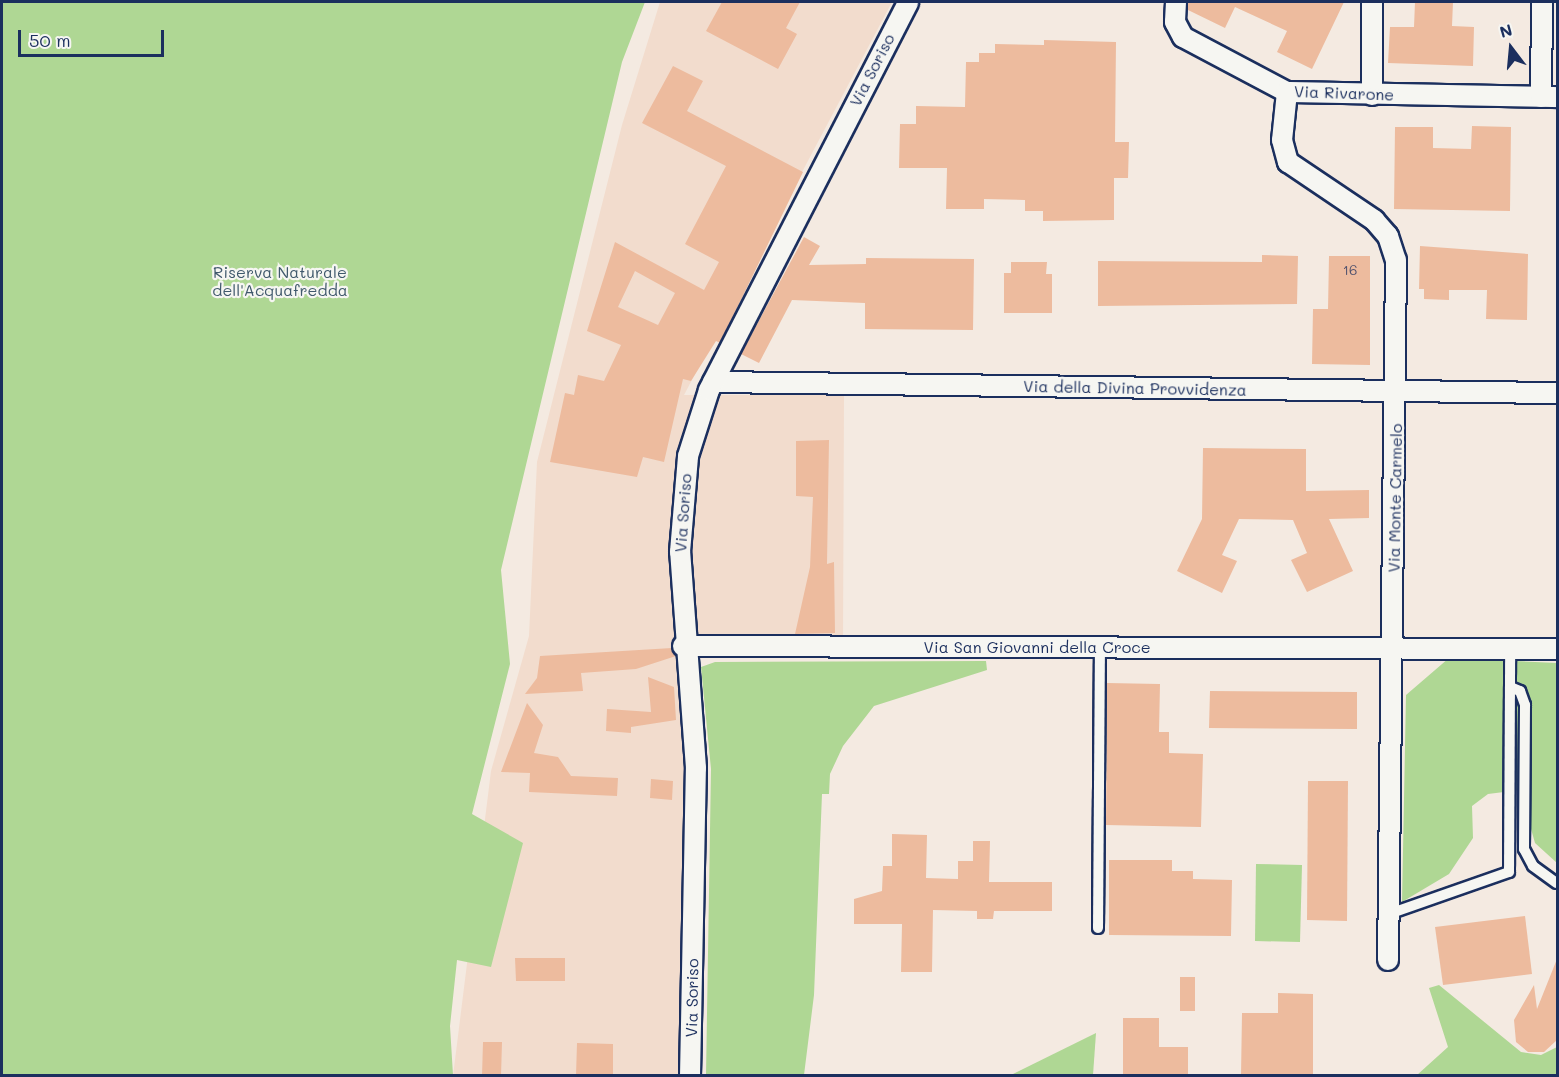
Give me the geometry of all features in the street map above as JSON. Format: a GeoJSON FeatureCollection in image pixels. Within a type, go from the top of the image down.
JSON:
{"type":"FeatureCollection","features":[{"type":"Feature","properties":{"kind":"street","name":"Via Soriso"},"geometry":{"type":"LineString","coordinates":[[690,1076],[696,768],[683,646],[682,488],[695,424],[713,382],[908,2]]}},
{"type":"Feature","properties":{"kind":"street","name":"Via Rivarone"},"geometry":{"type":"LineString","coordinates":[[1176,2],[1175,22],[1189,42],[1287,92],[1549,97]]}},
{"type":"Feature","properties":{"kind":"street"},"geometry":{"type":"LineString","coordinates":[[1372,2],[1372,94]]}},
{"type":"Feature","properties":{"kind":"street"},"geometry":{"type":"LineString","coordinates":[[1542,2],[1549,97]]}},
{"type":"Feature","properties":{"kind":"street","name":"Via Monte Carmelo"},"geometry":{"type":"LineString","coordinates":[[1287,92],[1282,140],[1288,162],[1374,220],[1392,244],[1397,392],[1388,960]]}},
{"type":"Feature","properties":{"kind":"street","name":"Via della Divina Provvidenza"},"geometry":{"type":"LineString","coordinates":[[713,382],[1557,393]]}},
{"type":"Feature","properties":{"kind":"street","name":"Via San Giovanni della Croce"},"geometry":{"type":"LineString","coordinates":[[683,646],[1557,649]]}},
{"type":"Feature","properties":{"kind":"lane"},"geometry":{"type":"LineString","coordinates":[[1098,928],[1100,647]]}},
{"type":"Feature","properties":{"kind":"lane"},"geometry":{"type":"LineString","coordinates":[[1389,914],[1509,872],[1510,649]]}},
{"type":"Feature","properties":{"kind":"lane"},"geometry":{"type":"LineString","coordinates":[[1510,687],[1520,691],[1525,705],[1524,849],[1533,866],[1556,883]]}},
{"type":"Feature","properties":{"kind":"shaded area"},"geometry":{"type":"Polygon","coordinates":[[[660,2],[892,2],[684,395],[844,395],[843,647],[683,646],[690,1075],[453,1076],[491,771],[529,636],[537,462],[622,125],[660,2]]]}},
{"type":"Feature","properties":{"kind":"green space","name":"Riserva Naturale dell'Acquafredda"},"geometry":{"type":"Polygon","coordinates":[[[2,2],[645,2],[622,62],[501,570],[510,664],[472,814],[523,843],[491,967],[457,960],[450,1026],[453,1075],[2,1075],[2,2]]]}},
{"type":"Feature","properties":{"kind":"green space"},"geometry":{"type":"Polygon","coordinates":[[[1449,658],[1557,663],[1557,863],[1535,843],[1520,790],[1488,794],[1472,806],[1473,838],[1449,874],[1402,902],[1406,695],[1449,658]]]}},
{"type":"Feature","properties":{"kind":"green space"},"geometry":{"type":"Polygon","coordinates":[[[986,661],[987,670],[874,706],[843,746],[830,774],[829,794],[822,794],[814,995],[804,1075],[706,1075],[711,769],[701,667],[715,662],[986,661]]]}},
{"type":"Feature","properties":{"kind":"green space"},"geometry":{"type":"Polygon","coordinates":[[[1256,864],[1302,865],[1300,942],[1255,941],[1256,864]]]}},
{"type":"Feature","properties":{"kind":"green space"},"geometry":{"type":"Polygon","coordinates":[[[1439,985],[1521,1052],[1541,1055],[1557,1047],[1557,1075],[1417,1075],[1448,1047],[1429,988],[1439,985]]]}},
{"type":"Feature","properties":{"kind":"green space"},"geometry":{"type":"Polygon","coordinates":[[[1096,1033],[1093,1075],[1011,1075],[1096,1033]]]}},
{"type":"Feature","properties":{"kind":"building"},"geometry":{"type":"Polygon","coordinates":[[[722,2],[800,2],[786,28],[797,34],[778,69],[706,31],[722,2]]]}},
{"type":"Feature","properties":{"kind":"building"},"geometry":{"type":"Polygon","coordinates":[[[1188,2],[1344,2],[1312,69],[1277,52],[1287,31],[1235,7],[1225,28],[1188,10],[1188,2]]]}},
{"type":"Feature","properties":{"kind":"building"},"geometry":{"type":"Polygon","coordinates":[[[1415,2],[1453,2],[1452,26],[1474,27],[1473,66],[1388,63],[1390,27],[1414,27],[1415,2]]]}},
{"type":"Feature","properties":{"kind":"building"},"geometry":{"type":"Polygon","coordinates":[[[1044,40],[1116,42],[1115,142],[1129,142],[1128,178],[1114,178],[1114,220],[1043,221],[1043,211],[1025,211],[1025,200],[984,199],[984,209],[946,209],[947,168],[899,168],[900,124],[916,124],[916,106],[965,107],[966,62],[979,62],[979,53],[995,53],[995,44],[1044,45],[1044,40]]]}},
{"type":"Feature","properties":{"kind":"building"},"geometry":{"type":"Polygon","coordinates":[[[673,66],[703,81],[687,111],[803,172],[720,343],[716,341],[691,381],[683,379],[664,462],[643,457],[637,477],[550,462],[565,393],[574,395],[578,375],[604,381],[621,345],[587,331],[615,242],[704,290],[719,262],[685,244],[726,166],[642,123],[673,66]],[[635,271],[618,307],[658,325],[675,293],[635,271]]]}},
{"type":"Feature","properties":{"kind":"building"},"geometry":{"type":"Polygon","coordinates":[[[1472,126],[1511,127],[1510,211],[1394,209],[1395,127],[1433,127],[1433,148],[1471,149],[1472,126]]]}},
{"type":"Feature","properties":{"kind":"building"},"geometry":{"type":"Polygon","coordinates":[[[804,237],[820,246],[809,265],[866,264],[866,258],[974,259],[973,330],[865,329],[865,303],[792,300],[759,363],[741,354],[804,237]]]}},
{"type":"Feature","properties":{"kind":"building"},"geometry":{"type":"Polygon","coordinates":[[[1420,246],[1528,254],[1527,320],[1486,319],[1487,290],[1449,290],[1449,300],[1424,299],[1424,289],[1419,289],[1420,246]]]}},
{"type":"Feature","properties":{"kind":"building"},"geometry":{"type":"Polygon","coordinates":[[[1262,255],[1298,256],[1297,304],[1098,306],[1098,261],[1262,262],[1262,255]]]}},
{"type":"Feature","properties":{"kind":"building"},"geometry":{"type":"Polygon","coordinates":[[[1329,256],[1370,256],[1370,365],[1312,364],[1313,309],[1328,309],[1329,256]]]}},
{"type":"Feature","properties":{"kind":"building"},"geometry":{"type":"Polygon","coordinates":[[[1011,262],[1047,262],[1046,274],[1052,274],[1052,313],[1004,313],[1004,273],[1011,273],[1011,262]]]}},
{"type":"Feature","properties":{"kind":"building"},"geometry":{"type":"Polygon","coordinates":[[[829,440],[827,564],[834,562],[835,633],[795,634],[810,567],[813,497],[796,496],[796,441],[829,440]]]}},
{"type":"Feature","properties":{"kind":"building"},"geometry":{"type":"Polygon","coordinates":[[[1203,448],[1306,449],[1306,491],[1369,490],[1369,518],[1329,519],[1353,571],[1307,592],[1291,560],[1307,553],[1293,520],[1239,519],[1222,555],[1237,561],[1222,593],[1177,571],[1202,519],[1203,448]]]}},
{"type":"Feature","properties":{"kind":"building"},"geometry":{"type":"Polygon","coordinates":[[[672,648],[676,656],[636,669],[581,673],[583,691],[525,694],[537,678],[540,656],[672,648]]]}},
{"type":"Feature","properties":{"kind":"building"},"geometry":{"type":"Polygon","coordinates":[[[648,677],[674,687],[676,720],[631,727],[631,733],[606,731],[607,709],[651,712],[648,677]]]}},
{"type":"Feature","properties":{"kind":"building"},"geometry":{"type":"Polygon","coordinates":[[[1107,683],[1160,684],[1159,732],[1169,732],[1169,753],[1203,754],[1201,827],[1106,825],[1107,683]]]}},
{"type":"Feature","properties":{"kind":"building"},"geometry":{"type":"Polygon","coordinates":[[[1210,691],[1357,692],[1357,729],[1209,728],[1210,691]]]}},
{"type":"Feature","properties":{"kind":"building"},"geometry":{"type":"Polygon","coordinates":[[[527,703],[543,725],[534,753],[558,757],[571,776],[618,778],[617,796],[529,792],[530,773],[501,772],[527,703]]]}},
{"type":"Feature","properties":{"kind":"building"},"geometry":{"type":"Polygon","coordinates":[[[651,779],[673,781],[672,800],[650,798],[651,779]]]}},
{"type":"Feature","properties":{"kind":"building"},"geometry":{"type":"Polygon","coordinates":[[[1308,781],[1348,781],[1347,921],[1307,920],[1308,781]]]}},
{"type":"Feature","properties":{"kind":"building"},"geometry":{"type":"Polygon","coordinates":[[[892,834],[927,835],[926,878],[958,879],[958,861],[973,861],[973,841],[990,841],[989,882],[1052,882],[1052,911],[994,911],[993,919],[977,919],[977,911],[933,910],[932,972],[901,972],[902,924],[854,924],[854,899],[882,891],[883,866],[892,866],[892,834]]]}},
{"type":"Feature","properties":{"kind":"building"},"geometry":{"type":"Polygon","coordinates":[[[1109,860],[1172,860],[1172,871],[1193,871],[1193,879],[1232,880],[1231,936],[1109,935],[1109,860]]]}},
{"type":"Feature","properties":{"kind":"building"},"geometry":{"type":"Polygon","coordinates":[[[1525,916],[1532,974],[1443,985],[1435,927],[1525,916]]]}},
{"type":"Feature","properties":{"kind":"building"},"geometry":{"type":"Polygon","coordinates":[[[515,958],[565,958],[565,981],[516,981],[515,958]]]}},
{"type":"Feature","properties":{"kind":"building"},"geometry":{"type":"Polygon","coordinates":[[[1557,959],[1557,1040],[1544,1052],[1528,1052],[1516,1042],[1514,1020],[1534,985],[1537,1009],[1557,959]]]}},
{"type":"Feature","properties":{"kind":"building"},"geometry":{"type":"Polygon","coordinates":[[[1180,977],[1195,977],[1195,1011],[1180,1011],[1180,977]]]}},
{"type":"Feature","properties":{"kind":"building"},"geometry":{"type":"Polygon","coordinates":[[[1278,993],[1313,994],[1313,1076],[1241,1076],[1242,1013],[1278,1013],[1278,993]]]}},
{"type":"Feature","properties":{"kind":"building"},"geometry":{"type":"Polygon","coordinates":[[[1123,1018],[1159,1018],[1159,1047],[1188,1047],[1188,1076],[1123,1076],[1123,1018]]]}},
{"type":"Feature","properties":{"kind":"building"},"geometry":{"type":"Polygon","coordinates":[[[483,1042],[502,1042],[501,1076],[482,1076],[483,1042]]]}},
{"type":"Feature","properties":{"kind":"building"},"geometry":{"type":"Polygon","coordinates":[[[577,1043],[613,1044],[613,1076],[576,1076],[577,1043]]]}}]}
